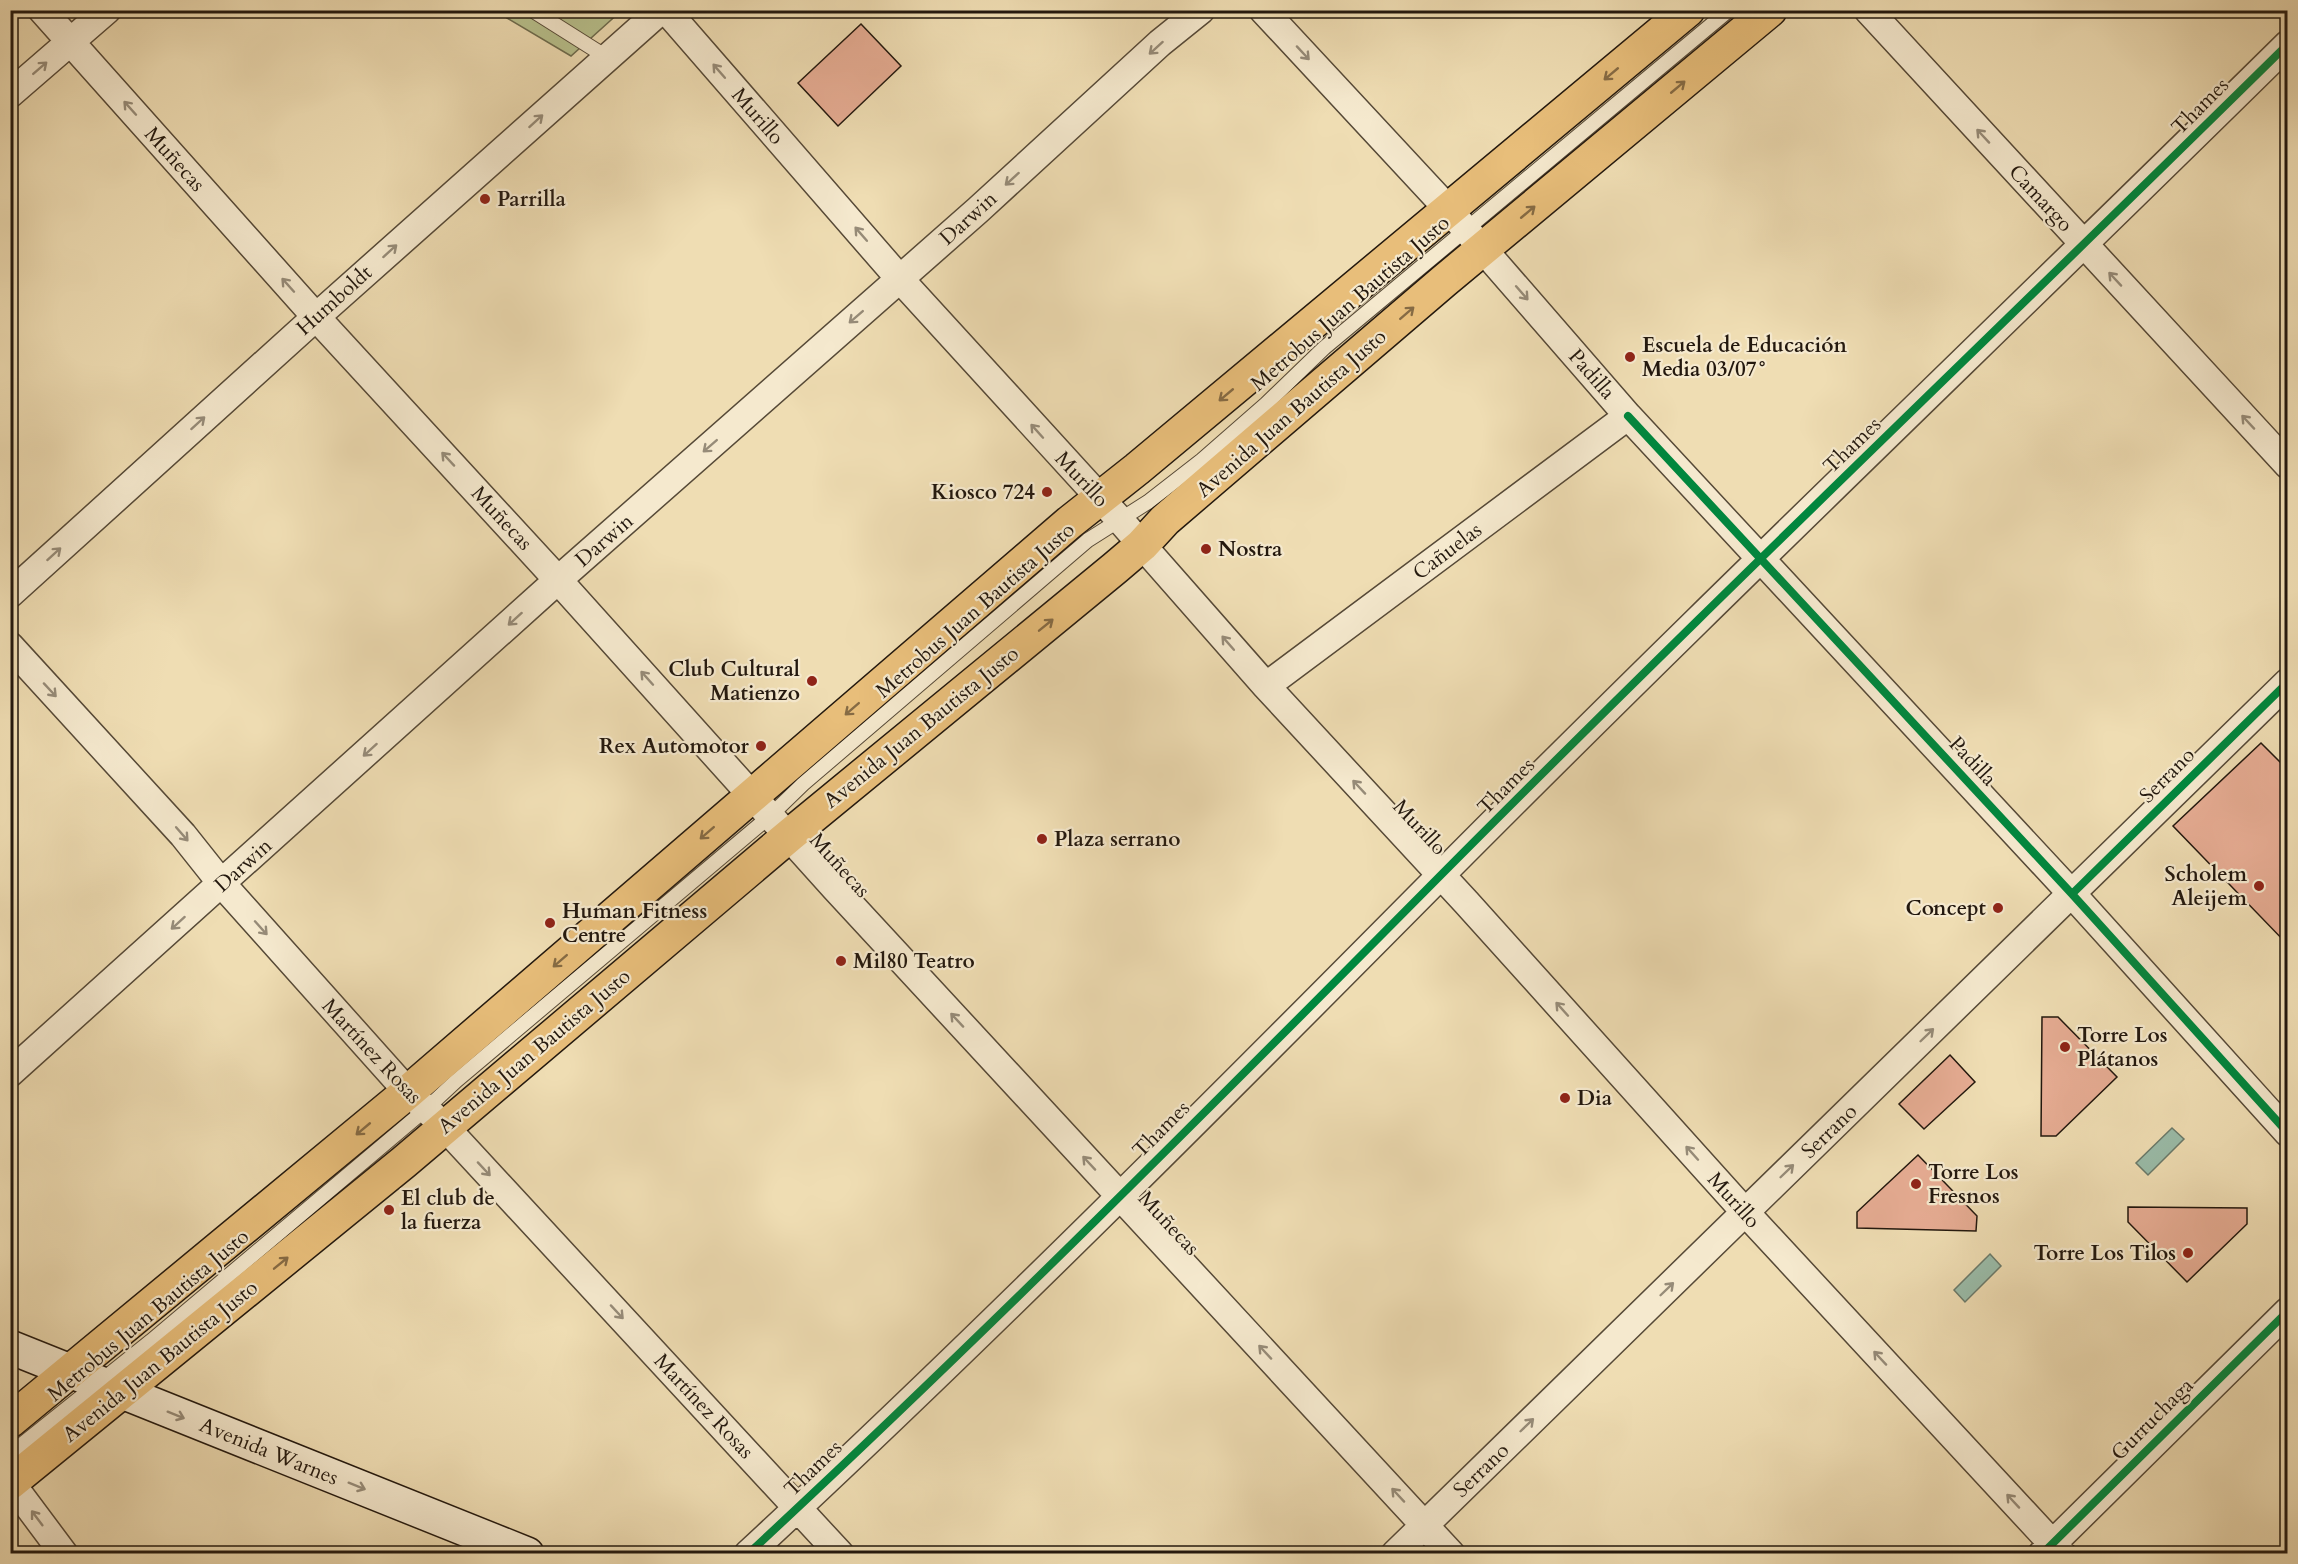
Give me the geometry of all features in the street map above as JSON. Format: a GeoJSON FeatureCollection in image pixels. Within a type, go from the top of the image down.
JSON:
{"type":"FeatureCollection","features":[{"type":"Feature","properties":{"kind":"main road","name":"Avenida Juan Bautista Justo"},"geometry":{"type":"LineString","coordinates":[[10,1421],[98,1382],[394,1170],[426,1109],[770,815],[1142,545],[1688,10]]}},
{"type":"Feature","properties":{"kind":"main road","name":"Avenida Juan Bautista Justo"},"geometry":{"type":"LineString","coordinates":[[10,1483],[98,1382],[426,1109],[770,815],[1109,509],[1137,469],[1770,10]]}},
{"type":"Feature","properties":{"kind":"main road","name":"Avenida Warnes"},"geometry":{"type":"LineString","coordinates":[[10,1347],[527,1554]]}},
{"type":"Feature","properties":{"kind":"street","name":"Muñecas"},"geometry":{"type":"LineString","coordinates":[[42,10],[835,888],[1451,1554]]}},
{"type":"Feature","properties":{"kind":"street"},"geometry":{"type":"LineString","coordinates":[[10,94],[107,10]]}},
{"type":"Feature","properties":{"kind":"street","name":"Humboldt"},"geometry":{"type":"LineString","coordinates":[[10,594],[316,316],[661,10]]}},
{"type":"Feature","properties":{"kind":"street","name":"Murillo"},"geometry":{"type":"LineString","coordinates":[[666,10],[900,278],[1142,545],[1266,686],[1441,875],[2052,1550]]}},
{"type":"Feature","properties":{"kind":"street","name":"Darwin"},"geometry":{"type":"LineString","coordinates":[[10,1073],[558,580],[900,278],[1160,43],[1201,10]]}},
{"type":"Feature","properties":{"kind":"street","name":"Padilla"},"geometry":{"type":"LineString","coordinates":[[1263,10],[1466,229],[1628,416],[2072,894],[2288,1133]]}},
{"type":"Feature","properties":{"kind":"street","name":"Camargo"},"geometry":{"type":"LineString","coordinates":[[1868,10],[2288,465]]}},
{"type":"Feature","properties":{"kind":"street","name":"Thames"},"geometry":{"type":"LineString","coordinates":[[748,1554],[1120,1196],[1760,559],[2288,44]]}},
{"type":"Feature","properties":{"kind":"street","name":"Cañuelas"},"geometry":{"type":"LineString","coordinates":[[1266,686],[1628,416]]}},
{"type":"Feature","properties":{"kind":"street","name":"Martínez Rosas"},"geometry":{"type":"LineString","coordinates":[[10,646],[183,835],[222,884],[426,1109],[840,1554]]}},
{"type":"Feature","properties":{"kind":"street","name":"Serrano"},"geometry":{"type":"LineString","coordinates":[[1395,1554],[2288,682]]}},
{"type":"Feature","properties":{"kind":"street","name":"Gurruchaga"},"geometry":{"type":"LineString","coordinates":[[2052,1550],[2288,1311]]}},
{"type":"Feature","properties":{"kind":"street"},"geometry":{"type":"LineString","coordinates":[[10,1483],[64,1554]]}},
{"type":"Feature","properties":{"kind":"lane"},"geometry":{"type":"LineString","coordinates":[[532,10],[608,58]]}},
{"type":"Feature","properties":{"kind":"lane","name":"Metrobus Juan Bautista Justo"},"geometry":{"type":"LineString","coordinates":[[1466,229],[1729,10]]}},
{"type":"Feature","properties":{"kind":"lane","name":"Metrobus Juan Bautista Justo"},"geometry":{"type":"LineString","coordinates":[[311,1206],[396,1149],[426,1109]]}},
{"type":"Feature","properties":{"kind":"lane","name":"Metrobus Juan Bautista Justo"},"geometry":{"type":"LineString","coordinates":[[10,1454],[426,1109]]}},
{"type":"Feature","properties":{"kind":"green space"},"geometry":{"type":"Polygon","coordinates":[[[495,11],[621,11],[571,56],[495,11]]]}},
{"type":"Feature","properties":{"kind":"shaded area"},"geometry":{"type":"Polygon","coordinates":[[[2172,1128],[2184,1139],[2148,1175],[2136,1163],[2172,1128]]]}},
{"type":"Feature","properties":{"kind":"shaded area"},"geometry":{"type":"Polygon","coordinates":[[[1990,1254],[2001,1266],[1965,1302],[1954,1290],[1990,1254]]]}},
{"type":"Feature","properties":{"kind":"building"},"geometry":{"type":"Polygon","coordinates":[[[861,24],[901,66],[838,126],[798,83],[861,24]]]}},
{"type":"Feature","properties":{"kind":"building","name":"Scholem Aleijem"},"geometry":{"type":"Polygon","coordinates":[[[2261,743],[2288,770],[2288,945],[2173,826],[2261,743]]]}},
{"type":"Feature","properties":{"kind":"building","name":"Torre Los Plátanos"},"geometry":{"type":"Polygon","coordinates":[[[2042,1017],[2058,1017],[2117,1077],[2056,1136],[2041,1136],[2042,1017]]]}},
{"type":"Feature","properties":{"kind":"building"},"geometry":{"type":"Polygon","coordinates":[[[1950,1055],[1975,1082],[1924,1129],[1899,1104],[1950,1055]]]}},
{"type":"Feature","properties":{"kind":"building","name":"Torre Los Fresnos"},"geometry":{"type":"Polygon","coordinates":[[[1918,1155],[1977,1216],[1976,1231],[1857,1228],[1857,1212],[1918,1155]]]}},
{"type":"Feature","properties":{"kind":"building","name":"Torre Los Tilos"},"geometry":{"type":"Polygon","coordinates":[[[2128,1207],[2247,1208],[2247,1224],[2187,1282],[2128,1222],[2128,1207]]]}},
{"type":"Feature","properties":{"kind":"cycle path"},"geometry":{"type":"LineString","coordinates":[[748,1554],[1096,1220],[1648,669],[2288,44]]}},
{"type":"Feature","properties":{"kind":"cycle path"},"geometry":{"type":"LineString","coordinates":[[1628,416],[2072,894],[2288,1133]]}},
{"type":"Feature","properties":{"kind":"cycle path"},"geometry":{"type":"LineString","coordinates":[[2072,894],[2288,682]]}},
{"type":"Feature","properties":{"kind":"cycle path"},"geometry":{"type":"LineString","coordinates":[[2042,1554],[2288,1311]]}},
{"type":"Feature","properties":{"kind":"place","name":"Parrilla"},"geometry":{"type":"Point","coordinates":[485,199]}},
{"type":"Feature","properties":{"kind":"place","name":"Escuela de Educación Media 03/07°"},"geometry":{"type":"Point","coordinates":[1630,357]}},
{"type":"Feature","properties":{"kind":"place","name":"Kiosco 724"},"geometry":{"type":"Point","coordinates":[1047,492]}},
{"type":"Feature","properties":{"kind":"place","name":"Nostra"},"geometry":{"type":"Point","coordinates":[1206,549]}},
{"type":"Feature","properties":{"kind":"place","name":"Club Cultural Matienzo"},"geometry":{"type":"Point","coordinates":[812,681]}},
{"type":"Feature","properties":{"kind":"place","name":"Rex Automotor"},"geometry":{"type":"Point","coordinates":[761,746]}},
{"type":"Feature","properties":{"kind":"place","name":"Plaza serrano"},"geometry":{"type":"Point","coordinates":[1042,839]}},
{"type":"Feature","properties":{"kind":"place","name":"Scholem Aleijem"},"geometry":{"type":"Point","coordinates":[2259,886]}},
{"type":"Feature","properties":{"kind":"place","name":"Concept"},"geometry":{"type":"Point","coordinates":[1998,908]}},
{"type":"Feature","properties":{"kind":"place","name":"Human Fitness Centre"},"geometry":{"type":"Point","coordinates":[550,923]}},
{"type":"Feature","properties":{"kind":"place","name":"Mil80 Teatro"},"geometry":{"type":"Point","coordinates":[841,961]}},
{"type":"Feature","properties":{"kind":"place","name":"Torre Los Plátanos"},"geometry":{"type":"Point","coordinates":[2065,1047]}},
{"type":"Feature","properties":{"kind":"place","name":"Dia"},"geometry":{"type":"Point","coordinates":[1565,1098]}},
{"type":"Feature","properties":{"kind":"place","name":"Torre Los Fresnos"},"geometry":{"type":"Point","coordinates":[1916,1184]}},
{"type":"Feature","properties":{"kind":"place","name":"El club de la fuerza"},"geometry":{"type":"Point","coordinates":[389,1210]}},
{"type":"Feature","properties":{"kind":"place","name":"Torre Los Tilos"},"geometry":{"type":"Point","coordinates":[2188,1253]}}]}
